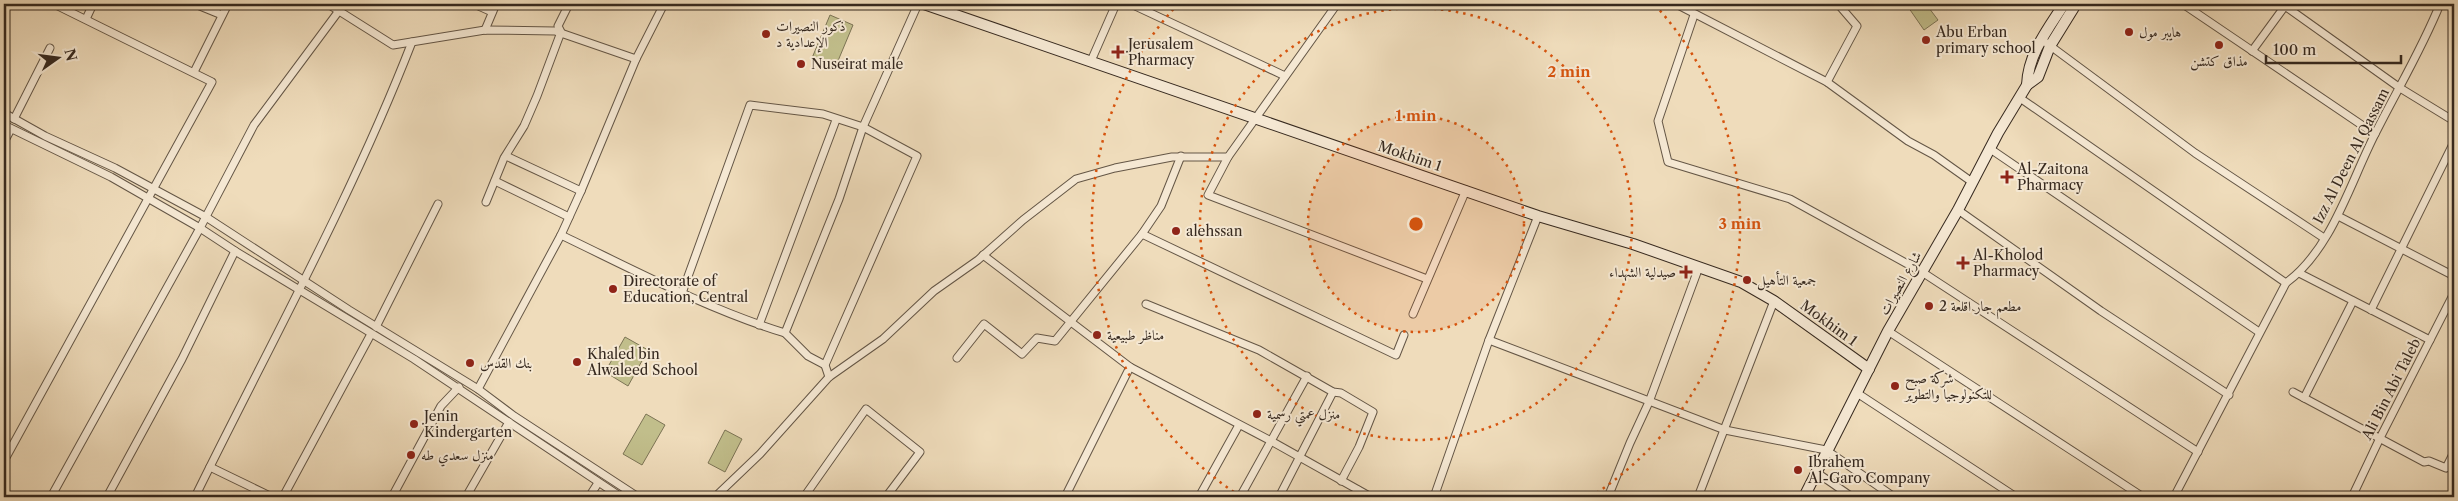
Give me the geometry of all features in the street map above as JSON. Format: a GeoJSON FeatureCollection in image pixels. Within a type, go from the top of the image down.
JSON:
{"type":"FeatureCollection","features":[{"type":"Feature","properties":{"kind":"street"},"geometry":{"type":"LineString","coordinates":[[4,461],[148,197],[155,190],[212,82],[54,4]]}},
{"type":"Feature","properties":{"kind":"street"},"geometry":{"type":"LineString","coordinates":[[86,19],[93,4]]}},
{"type":"Feature","properties":{"kind":"street"},"geometry":{"type":"LineString","coordinates":[[195,4],[222,15]]}},
{"type":"Feature","properties":{"kind":"street"},"geometry":{"type":"LineString","coordinates":[[194,72],[228,4]]}},
{"type":"Feature","properties":{"kind":"street"},"geometry":{"type":"LineString","coordinates":[[328,4],[393,45],[485,30],[561,32],[636,59]]}},
{"type":"Feature","properties":{"kind":"street"},"geometry":{"type":"LineString","coordinates":[[51,497],[200,228],[254,125],[344,4]]}},
{"type":"Feature","properties":{"kind":"street"},"geometry":{"type":"LineString","coordinates":[[474,4],[492,12]]}},
{"type":"Feature","properties":{"kind":"street"},"geometry":{"type":"LineString","coordinates":[[485,30],[496,4]]}},
{"type":"Feature","properties":{"kind":"street"},"geometry":{"type":"LineString","coordinates":[[486,202],[506,156],[534,103],[561,32],[558,26],[569,4]]}},
{"type":"Feature","properties":{"kind":"street"},"geometry":{"type":"LineString","coordinates":[[478,389],[569,217],[636,59],[664,4]]}},
{"type":"Feature","properties":{"kind":"street"},"geometry":{"type":"LineString","coordinates":[[785,333],[839,199],[863,127],[918,4]]}},
{"type":"Feature","properties":{"kind":"street","name":"Mokhim 1"},"geometry":{"type":"LineString","coordinates":[[924,4],[1538,216],[1633,244],[1742,282],[1774,301],[1869,369]]}},
{"type":"Feature","properties":{"kind":"street"},"geometry":{"type":"LineString","coordinates":[[1091,61],[1116,4]]}},
{"type":"Feature","properties":{"kind":"street"},"geometry":{"type":"LineString","coordinates":[[1131,4],[1285,76]]}},
{"type":"Feature","properties":{"kind":"street"},"geometry":{"type":"LineString","coordinates":[[1337,4],[1228,156],[1208,195],[1427,279]]}},
{"type":"Feature","properties":{"kind":"street"},"geometry":{"type":"LineString","coordinates":[[1676,4],[1694,15],[1827,82],[1908,141],[1934,155],[1972,182]]}},
{"type":"Feature","properties":{"kind":"street"},"geometry":{"type":"LineString","coordinates":[[1827,82],[1857,26],[1838,4]]}},
{"type":"Feature","properties":{"kind":"street","name":"شارع النصيرات"},"geometry":{"type":"LineString","coordinates":[[1804,497],[1826,450],[1888,331],[1958,210],[1989,148],[2027,85],[2028,70],[2041,39],[2064,4]]}},
{"type":"Feature","properties":{"kind":"street","name":"شارع النصيرات"},"geometry":{"type":"LineString","coordinates":[[2027,85],[2038,77],[2050,46],[2076,4]]}},
{"type":"Feature","properties":{"kind":"street"},"geometry":{"type":"LineString","coordinates":[[2182,4],[2375,134]]}},
{"type":"Feature","properties":{"kind":"street","name":"Izz Al Deen Al Qassam"},"geometry":{"type":"LineString","coordinates":[[2176,497],[2229,395],[2259,332],[2286,283],[2299,273],[2338,216],[2375,134],[2426,38],[2440,4]]}},
{"type":"Feature","properties":{"kind":"street"},"geometry":{"type":"LineString","coordinates":[[2252,51],[2286,5],[2400,88],[2454,120]]}},
{"type":"Feature","properties":{"kind":"street"},"geometry":{"type":"LineString","coordinates":[[1694,15],[1658,121],[1668,162],[1790,199],[1922,272],[2198,452]]}},
{"type":"Feature","properties":{"kind":"street"},"geometry":{"type":"LineString","coordinates":[[2041,39],[2196,153],[2324,238]]}},
{"type":"Feature","properties":{"kind":"street"},"geometry":{"type":"LineString","coordinates":[[195,497],[306,281],[386,108],[412,42]]}},
{"type":"Feature","properties":{"kind":"street"},"geometry":{"type":"LineString","coordinates":[[14,119],[50,48]]}},
{"type":"Feature","properties":{"kind":"street"},"geometry":{"type":"LineString","coordinates":[[2020,98],[2286,283]]}},
{"type":"Feature","properties":{"kind":"street"},"geometry":{"type":"LineString","coordinates":[[682,293],[750,105],[823,114],[836,120],[863,127],[917,156],[825,365],[829,377]]}},
{"type":"Feature","properties":{"kind":"street"},"geometry":{"type":"LineString","coordinates":[[4,113],[206,217],[376,327],[478,389],[514,416],[638,497]]}},
{"type":"Feature","properties":{"kind":"street"},"geometry":{"type":"LineString","coordinates":[[758,325],[836,120]]}},
{"type":"Feature","properties":{"kind":"street"},"geometry":{"type":"LineString","coordinates":[[4,142],[7,127],[111,176],[148,197],[459,388],[621,497]]}},
{"type":"Feature","properties":{"kind":"street"},"geometry":{"type":"LineString","coordinates":[[2371,310],[2454,142]]}},
{"type":"Feature","properties":{"kind":"street"},"geometry":{"type":"LineString","coordinates":[[1989,148],[2259,332]]}},
{"type":"Feature","properties":{"kind":"street"},"geometry":{"type":"LineString","coordinates":[[506,156],[581,191]]}},
{"type":"Feature","properties":{"kind":"street"},"geometry":{"type":"LineString","coordinates":[[715,497],[760,454],[829,377],[883,338],[934,291],[983,255],[1046,201],[1076,179],[1115,168],[1181,156],[1228,156]]}},
{"type":"Feature","properties":{"kind":"street"},"geometry":{"type":"LineString","coordinates":[[957,358],[984,324],[1022,354],[1037,338],[1055,341],[1142,234],[1161,206],[1181,156]]}},
{"type":"Feature","properties":{"kind":"street"},"geometry":{"type":"LineString","coordinates":[[495,181],[569,217]]}},
{"type":"Feature","properties":{"kind":"street"},"geometry":{"type":"LineString","coordinates":[[1413,314],[1466,190]]}},
{"type":"Feature","properties":{"kind":"street"},"geometry":{"type":"LineString","coordinates":[[376,327],[438,204]]}},
{"type":"Feature","properties":{"kind":"street"},"geometry":{"type":"LineString","coordinates":[[1958,210],[2101,311],[2229,395]]}},
{"type":"Feature","properties":{"kind":"street"},"geometry":{"type":"LineString","coordinates":[[1434,497],[1489,340],[1538,216]]}},
{"type":"Feature","properties":{"kind":"street"},"geometry":{"type":"LineString","coordinates":[[2338,216],[2454,276]]}},
{"type":"Feature","properties":{"kind":"street"},"geometry":{"type":"LineString","coordinates":[[1142,234],[1396,355],[1404,335]]}},
{"type":"Feature","properties":{"kind":"street"},"geometry":{"type":"LineString","coordinates":[[560,235],[682,293],[758,325],[785,333],[808,356],[825,365]]}},
{"type":"Feature","properties":{"kind":"street"},"geometry":{"type":"LineString","coordinates":[[107,497],[182,359],[235,251]]}},
{"type":"Feature","properties":{"kind":"street"},"geometry":{"type":"LineString","coordinates":[[983,255],[1130,367],[1271,441],[1370,497]]}},
{"type":"Feature","properties":{"kind":"street"},"geometry":{"type":"LineString","coordinates":[[1608,497],[1649,402],[1699,267]]}},
{"type":"Feature","properties":{"kind":"street"},"geometry":{"type":"LineString","coordinates":[[2299,273],[2430,340]]}},
{"type":"Feature","properties":{"kind":"street","name":"Ali Bin Abi Taleb"},"geometry":{"type":"LineString","coordinates":[[2352,497],[2454,293]]}},
{"type":"Feature","properties":{"kind":"street"},"geometry":{"type":"LineString","coordinates":[[1698,497],[1774,301]]}},
{"type":"Feature","properties":{"kind":"street"},"geometry":{"type":"LineString","coordinates":[[2304,398],[2353,301]]}},
{"type":"Feature","properties":{"kind":"street"},"geometry":{"type":"LineString","coordinates":[[1146,304],[1259,350],[1333,392],[1341,393],[1373,412],[1360,447],[1341,481]]}},
{"type":"Feature","properties":{"kind":"street"},"geometry":{"type":"LineString","coordinates":[[1888,331],[2143,497]]}},
{"type":"Feature","properties":{"kind":"street"},"geometry":{"type":"LineString","coordinates":[[283,497],[371,334]]}},
{"type":"Feature","properties":{"kind":"street"},"geometry":{"type":"LineString","coordinates":[[1489,340],[1725,430],[1826,450],[1894,497]]}},
{"type":"Feature","properties":{"kind":"street"},"geometry":{"type":"LineString","coordinates":[[1065,497],[1130,367]]}},
{"type":"Feature","properties":{"kind":"street"},"geometry":{"type":"LineString","coordinates":[[1240,497],[1307,376]]}},
{"type":"Feature","properties":{"kind":"street"},"geometry":{"type":"LineString","coordinates":[[392,497],[441,406],[459,388]]}},
{"type":"Feature","properties":{"kind":"street"},"geometry":{"type":"LineString","coordinates":[[1280,497],[1333,392]]}},
{"type":"Feature","properties":{"kind":"street"},"geometry":{"type":"LineString","coordinates":[[2293,392],[2424,462],[2429,460],[2446,468],[2452,464],[2454,452]]}},
{"type":"Feature","properties":{"kind":"street"},"geometry":{"type":"LineString","coordinates":[[1857,393],[2016,497]]}},
{"type":"Feature","properties":{"kind":"street"},"geometry":{"type":"LineString","coordinates":[[804,497],[866,409],[920,452],[886,497]]}},
{"type":"Feature","properties":{"kind":"street"},"geometry":{"type":"LineString","coordinates":[[466,497],[509,422]]}},
{"type":"Feature","properties":{"kind":"street"},"geometry":{"type":"LineString","coordinates":[[1200,497],[1239,425]]}},
{"type":"Feature","properties":{"kind":"street"},"geometry":{"type":"LineString","coordinates":[[210,467],[272,497]]}},
{"type":"Feature","properties":{"kind":"street"},"geometry":{"type":"LineString","coordinates":[[1816,472],[1852,497]]}},
{"type":"Feature","properties":{"kind":"street"},"geometry":{"type":"LineString","coordinates":[[589,497],[598,483]]}},
{"type":"Feature","properties":{"kind":"street"},"geometry":{"type":"LineString","coordinates":[[1353,497],[1358,490]]}},
{"type":"Feature","properties":{"kind":"shaded area"},"geometry":{"type":"Polygon","coordinates":[[[1906,4],[1926,4],[1938,20],[1924,30],[1906,4]]]}},
{"type":"Feature","properties":{"kind":"shaded area"},"geometry":{"type":"Polygon","coordinates":[[[830,15],[853,25],[835,68],[812,58],[830,15]]]}},
{"type":"Feature","properties":{"kind":"shaded area"},"geometry":{"type":"Polygon","coordinates":[[[625,337],[648,350],[628,386],[605,372],[625,337]]]}},
{"type":"Feature","properties":{"kind":"shaded area"},"geometry":{"type":"Polygon","coordinates":[[[646,414],[665,425],[642,465],[623,454],[646,414]]]}},
{"type":"Feature","properties":{"kind":"shaded area"},"geometry":{"type":"Polygon","coordinates":[[[725,430],[742,439],[725,472],[708,463],[725,430]]]}},
{"type":"Feature","properties":{"kind":"place","name":"هايبر مول"},"geometry":{"type":"Point","coordinates":[2129,32]}},
{"type":"Feature","properties":{"kind":"place","name":"ذكور النصيرات الإعدادية د"},"geometry":{"type":"Point","coordinates":[766,34]}},
{"type":"Feature","properties":{"kind":"place","name":"Abu Erban primary school"},"geometry":{"type":"Point","coordinates":[1926,40]}},
{"type":"Feature","properties":{"kind":"place","name":"مذاق كتشن"},"geometry":{"type":"Point","coordinates":[2219,45]}},
{"type":"Feature","properties":{"kind":"place","name":"Jerusalem Pharmacy"},"geometry":{"type":"Point","coordinates":[1118,52]}},
{"type":"Feature","properties":{"kind":"place","name":"Nuseirat male"},"geometry":{"type":"Point","coordinates":[801,64]}},
{"type":"Feature","properties":{"kind":"place","name":"Al-Zaitona Pharmacy"},"geometry":{"type":"Point","coordinates":[2007,177]}},
{"type":"Feature","properties":{"kind":"place","name":"alehssan"},"geometry":{"type":"Point","coordinates":[1176,231]}},
{"type":"Feature","properties":{"kind":"place","name":"Al-Kholod Pharmacy"},"geometry":{"type":"Point","coordinates":[1963,263]}},
{"type":"Feature","properties":{"kind":"place","name":"صيدلية الشهداء"},"geometry":{"type":"Point","coordinates":[1686,272]}},
{"type":"Feature","properties":{"kind":"place","name":"جمعية التأهيل"},"geometry":{"type":"Point","coordinates":[1747,280]}},
{"type":"Feature","properties":{"kind":"place","name":"Directorate of Education, Central"},"geometry":{"type":"Point","coordinates":[613,289]}},
{"type":"Feature","properties":{"kind":"place","name":"مطعم جار اقلعة 2"},"geometry":{"type":"Point","coordinates":[1929,306]}},
{"type":"Feature","properties":{"kind":"place","name":"مناظر طبيعية"},"geometry":{"type":"Point","coordinates":[1097,335]}},
{"type":"Feature","properties":{"kind":"place","name":"Khaled bin Alwaleed School"},"geometry":{"type":"Point","coordinates":[577,362]}},
{"type":"Feature","properties":{"kind":"place","name":"بنك القدس"},"geometry":{"type":"Point","coordinates":[470,363]}},
{"type":"Feature","properties":{"kind":"place","name":"شركة صبح للتكنولوجيا والتطوير"},"geometry":{"type":"Point","coordinates":[1895,386]}},
{"type":"Feature","properties":{"kind":"place","name":"منزل عمتي رسمية"},"geometry":{"type":"Point","coordinates":[1257,414]}},
{"type":"Feature","properties":{"kind":"place","name":"Jenin Kindergarten"},"geometry":{"type":"Point","coordinates":[414,424]}},
{"type":"Feature","properties":{"kind":"place","name":"منزل سعدي طه"},"geometry":{"type":"Point","coordinates":[411,455]}},
{"type":"Feature","properties":{"kind":"place","name":"Ibrahem Al-Garo Company"},"geometry":{"type":"Point","coordinates":[1798,470]}}]}
